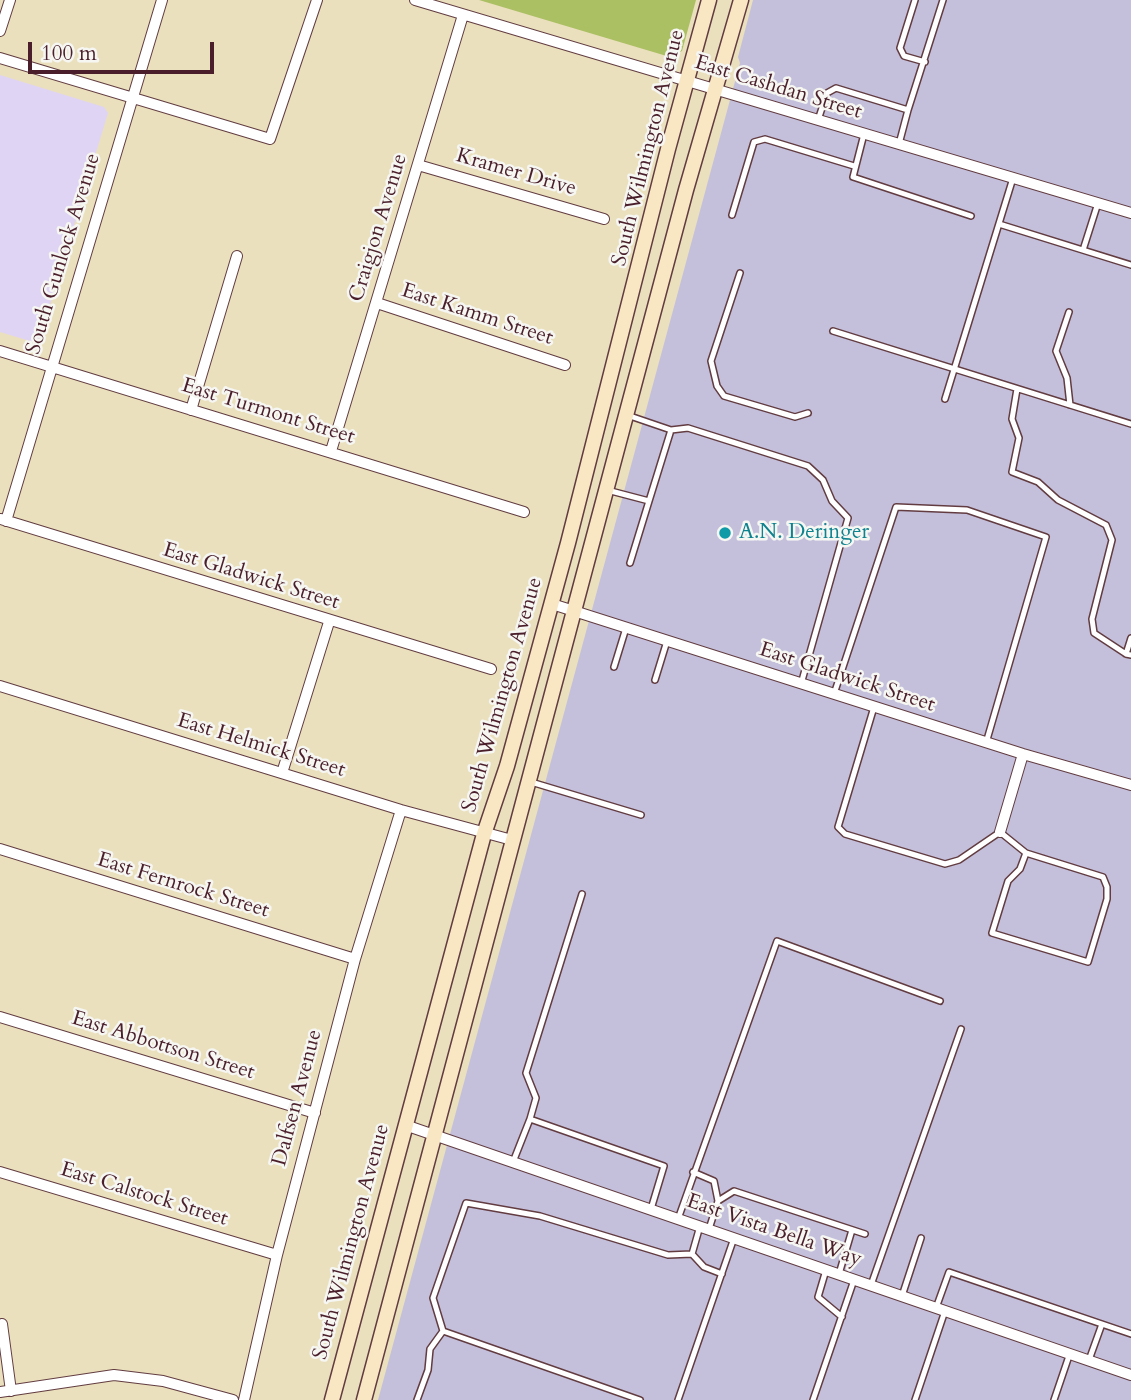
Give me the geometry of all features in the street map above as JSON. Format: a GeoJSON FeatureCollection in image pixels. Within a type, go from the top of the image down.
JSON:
{"type":"FeatureCollection","features":[{"type":"Feature","properties":{"kind":"main road","name":"South Wilmington Avenue"},"geometry":{"type":"LineString","coordinates":[[332,1400],[484,834],[507,766],[552,604],[709,0]]}},
{"type":"Feature","properties":{"kind":"main road"},"geometry":{"type":"LineString","coordinates":[[364,1400],[713,89],[741,0]]}},
{"type":"Feature","properties":{"kind":"street"},"geometry":{"type":"LineString","coordinates":[[0,31],[10,0]]}},
{"type":"Feature","properties":{"kind":"street","name":"South Gunlock Avenue"},"geometry":{"type":"LineString","coordinates":[[3,520],[162,0]]}},
{"type":"Feature","properties":{"kind":"street"},"geometry":{"type":"LineString","coordinates":[[0,58],[270,138],[317,0]]}},
{"type":"Feature","properties":{"kind":"street","name":"East Cashdan Street"},"geometry":{"type":"LineString","coordinates":[[415,0],[1131,213]]}},
{"type":"Feature","properties":{"kind":"street","name":"Craigjon Avenue"},"geometry":{"type":"LineString","coordinates":[[331,451],[463,15]]}},
{"type":"Feature","properties":{"kind":"street","name":"Kramer Drive"},"geometry":{"type":"LineString","coordinates":[[418,165],[604,219]]}},
{"type":"Feature","properties":{"kind":"street"},"geometry":{"type":"LineString","coordinates":[[191,410],[237,256]]}},
{"type":"Feature","properties":{"kind":"street","name":"East Kamm Street"},"geometry":{"type":"LineString","coordinates":[[377,303],[565,365]]}},
{"type":"Feature","properties":{"kind":"street","name":"East Turmont Street"},"geometry":{"type":"LineString","coordinates":[[0,351],[524,512]]}},
{"type":"Feature","properties":{"kind":"street","name":"East Gladwick Street"},"geometry":{"type":"LineString","coordinates":[[3,520],[491,670]]}},
{"type":"Feature","properties":{"kind":"street","name":"East Gladwick Street"},"geometry":{"type":"LineString","coordinates":[[552,604],[986,743],[1131,785]]}},
{"type":"Feature","properties":{"kind":"street"},"geometry":{"type":"LineString","coordinates":[[282,773],[329,622]]}},
{"type":"Feature","properties":{"kind":"street","name":"East Helmick Street"},"geometry":{"type":"LineString","coordinates":[[0,686],[401,810],[512,841]]}},
{"type":"Feature","properties":{"kind":"street"},"geometry":{"type":"LineString","coordinates":[[1000,832],[1023,754]]}},
{"type":"Feature","properties":{"kind":"street","name":"Dalfsen Avenue"},"geometry":{"type":"LineString","coordinates":[[244,1400],[277,1255],[355,959],[401,810]]}},
{"type":"Feature","properties":{"kind":"street","name":"East Fernrock Street"},"geometry":{"type":"LineString","coordinates":[[0,849],[355,959]]}},
{"type":"Feature","properties":{"kind":"street","name":"East Abbottson Street"},"geometry":{"type":"LineString","coordinates":[[0,1017],[315,1113]]}},
{"type":"Feature","properties":{"kind":"street","name":"East Vista Bella Way"},"geometry":{"type":"LineString","coordinates":[[405,1125],[1089,1360],[1130,1371]]}},
{"type":"Feature","properties":{"kind":"street","name":"East Calstock Street"},"geometry":{"type":"LineString","coordinates":[[0,1172],[277,1255]]}},
{"type":"Feature","properties":{"kind":"street"},"geometry":{"type":"LineString","coordinates":[[2,1324],[6,1392],[87,1377],[114,1375],[163,1381],[233,1400]]}},
{"type":"Feature","properties":{"kind":"lane"},"geometry":{"type":"LineString","coordinates":[[915,0],[900,48],[904,56],[925,62]]}},
{"type":"Feature","properties":{"kind":"lane"},"geometry":{"type":"LineString","coordinates":[[899,144],[943,0]]}},
{"type":"Feature","properties":{"kind":"lane"},"geometry":{"type":"LineString","coordinates":[[818,120],[827,93],[835,88],[908,110]]}},
{"type":"Feature","properties":{"kind":"lane"},"geometry":{"type":"LineString","coordinates":[[864,134],[853,177],[971,216]]}},
{"type":"Feature","properties":{"kind":"lane"},"geometry":{"type":"LineString","coordinates":[[732,215],[754,142],[765,139],[854,166]]}},
{"type":"Feature","properties":{"kind":"lane"},"geometry":{"type":"LineString","coordinates":[[945,398],[1013,178]]}},
{"type":"Feature","properties":{"kind":"lane"},"geometry":{"type":"LineString","coordinates":[[1083,250],[1098,203]]}},
{"type":"Feature","properties":{"kind":"lane"},"geometry":{"type":"LineString","coordinates":[[999,224],[1131,265]]}},
{"type":"Feature","properties":{"kind":"lane"},"geometry":{"type":"LineString","coordinates":[[740,272],[711,361],[717,386],[724,396],[795,417],[808,413]]}},
{"type":"Feature","properties":{"kind":"lane"},"geometry":{"type":"LineString","coordinates":[[1069,312],[1056,351],[1067,378],[1070,405]]}},
{"type":"Feature","properties":{"kind":"lane"},"geometry":{"type":"LineString","coordinates":[[833,331],[1131,424]]}},
{"type":"Feature","properties":{"kind":"lane"},"geometry":{"type":"LineString","coordinates":[[1017,389],[1012,419],[1019,438],[1012,472],[1038,482],[1058,500],[1106,525],[1112,540],[1092,619],[1094,633],[1128,654],[1131,638]]}},
{"type":"Feature","properties":{"kind":"lane"},"geometry":{"type":"LineString","coordinates":[[627,415],[671,430],[688,428],[808,466],[824,480],[832,501],[848,518],[801,684]]}},
{"type":"Feature","properties":{"kind":"lane"},"geometry":{"type":"LineString","coordinates":[[630,563],[671,430]]}},
{"type":"Feature","properties":{"kind":"lane"},"geometry":{"type":"LineString","coordinates":[[607,490],[649,501]]}},
{"type":"Feature","properties":{"kind":"lane"},"geometry":{"type":"LineString","coordinates":[[834,694],[896,507],[967,510],[1046,537],[986,743]]}},
{"type":"Feature","properties":{"kind":"lane"},"geometry":{"type":"LineString","coordinates":[[614,667],[626,628]]}},
{"type":"Feature","properties":{"kind":"lane"},"geometry":{"type":"LineString","coordinates":[[655,680],[667,641]]}},
{"type":"Feature","properties":{"kind":"lane"},"geometry":{"type":"LineString","coordinates":[[874,707],[838,827],[845,835],[945,864],[959,860],[1000,832],[1026,853],[1103,877],[1107,887],[1107,900],[1088,962],[992,933],[1008,881],[1020,869],[1026,853]]}},
{"type":"Feature","properties":{"kind":"lane"},"geometry":{"type":"LineString","coordinates":[[528,781],[641,815]]}},
{"type":"Feature","properties":{"kind":"lane"},"geometry":{"type":"LineString","coordinates":[[513,1162],[536,1098],[526,1073],[582,894]]}},
{"type":"Feature","properties":{"kind":"lane"},"geometry":{"type":"LineString","coordinates":[[678,1219],[777,941],[940,1000]]}},
{"type":"Feature","properties":{"kind":"lane"},"geometry":{"type":"LineString","coordinates":[[871,1285],[961,1028]]}},
{"type":"Feature","properties":{"kind":"lane"},"geometry":{"type":"LineString","coordinates":[[530,1119],[664,1166],[651,1209]]}},
{"type":"Feature","properties":{"kind":"lane"},"geometry":{"type":"LineString","coordinates":[[694,1172],[715,1181],[718,1202]]}},
{"type":"Feature","properties":{"kind":"lane"},"geometry":{"type":"LineString","coordinates":[[692,1254],[718,1202],[734,1191],[864,1234]]}},
{"type":"Feature","properties":{"kind":"lane"},"geometry":{"type":"LineString","coordinates":[[443,1331],[433,1298],[466,1203],[540,1216],[667,1255],[692,1254],[704,1267],[722,1274]]}},
{"type":"Feature","properties":{"kind":"lane"},"geometry":{"type":"LineString","coordinates":[[838,1274],[852,1230]]}},
{"type":"Feature","properties":{"kind":"lane"},"geometry":{"type":"LineString","coordinates":[[678,1400],[734,1238]]}},
{"type":"Feature","properties":{"kind":"lane"},"geometry":{"type":"LineString","coordinates":[[902,1296],[921,1238]]}},
{"type":"Feature","properties":{"kind":"lane"},"geometry":{"type":"LineString","coordinates":[[826,1270],[818,1297],[842,1317]]}},
{"type":"Feature","properties":{"kind":"lane"},"geometry":{"type":"LineString","coordinates":[[915,1400],[949,1272],[1131,1334]]}},
{"type":"Feature","properties":{"kind":"lane"},"geometry":{"type":"LineString","coordinates":[[813,1400],[854,1279]]}},
{"type":"Feature","properties":{"kind":"lane"},"geometry":{"type":"LineString","coordinates":[[1089,1360],[1102,1324]]}},
{"type":"Feature","properties":{"kind":"lane"},"geometry":{"type":"LineString","coordinates":[[417,1400],[428,1370],[430,1349],[443,1331]]}},
{"type":"Feature","properties":{"kind":"lane"},"geometry":{"type":"LineString","coordinates":[[443,1331],[640,1400]]}},
{"type":"Feature","properties":{"kind":"lane"},"geometry":{"type":"LineString","coordinates":[[1054,1400],[1070,1353]]}},
{"type":"Feature","properties":{"kind":"shaded area"},"geometry":{"type":"Polygon","coordinates":[[[753,0],[1131,0],[1131,1400],[378,1400],[740,63],[738,57],[753,0]]]}},
{"type":"Feature","properties":{"kind":"shaded area"},"geometry":{"type":"Polygon","coordinates":[[[0,75],[104,107],[108,113],[40,338],[33,342],[0,332],[0,75]]]}},
{"type":"Feature","properties":{"kind":"green space"},"geometry":{"type":"Polygon","coordinates":[[[479,0],[696,0],[682,51],[670,57],[479,0]]]}},
{"type":"Feature","properties":{"kind":"place","name":"A.N. Deringer"},"geometry":{"type":"Point","coordinates":[725,533]}}]}
